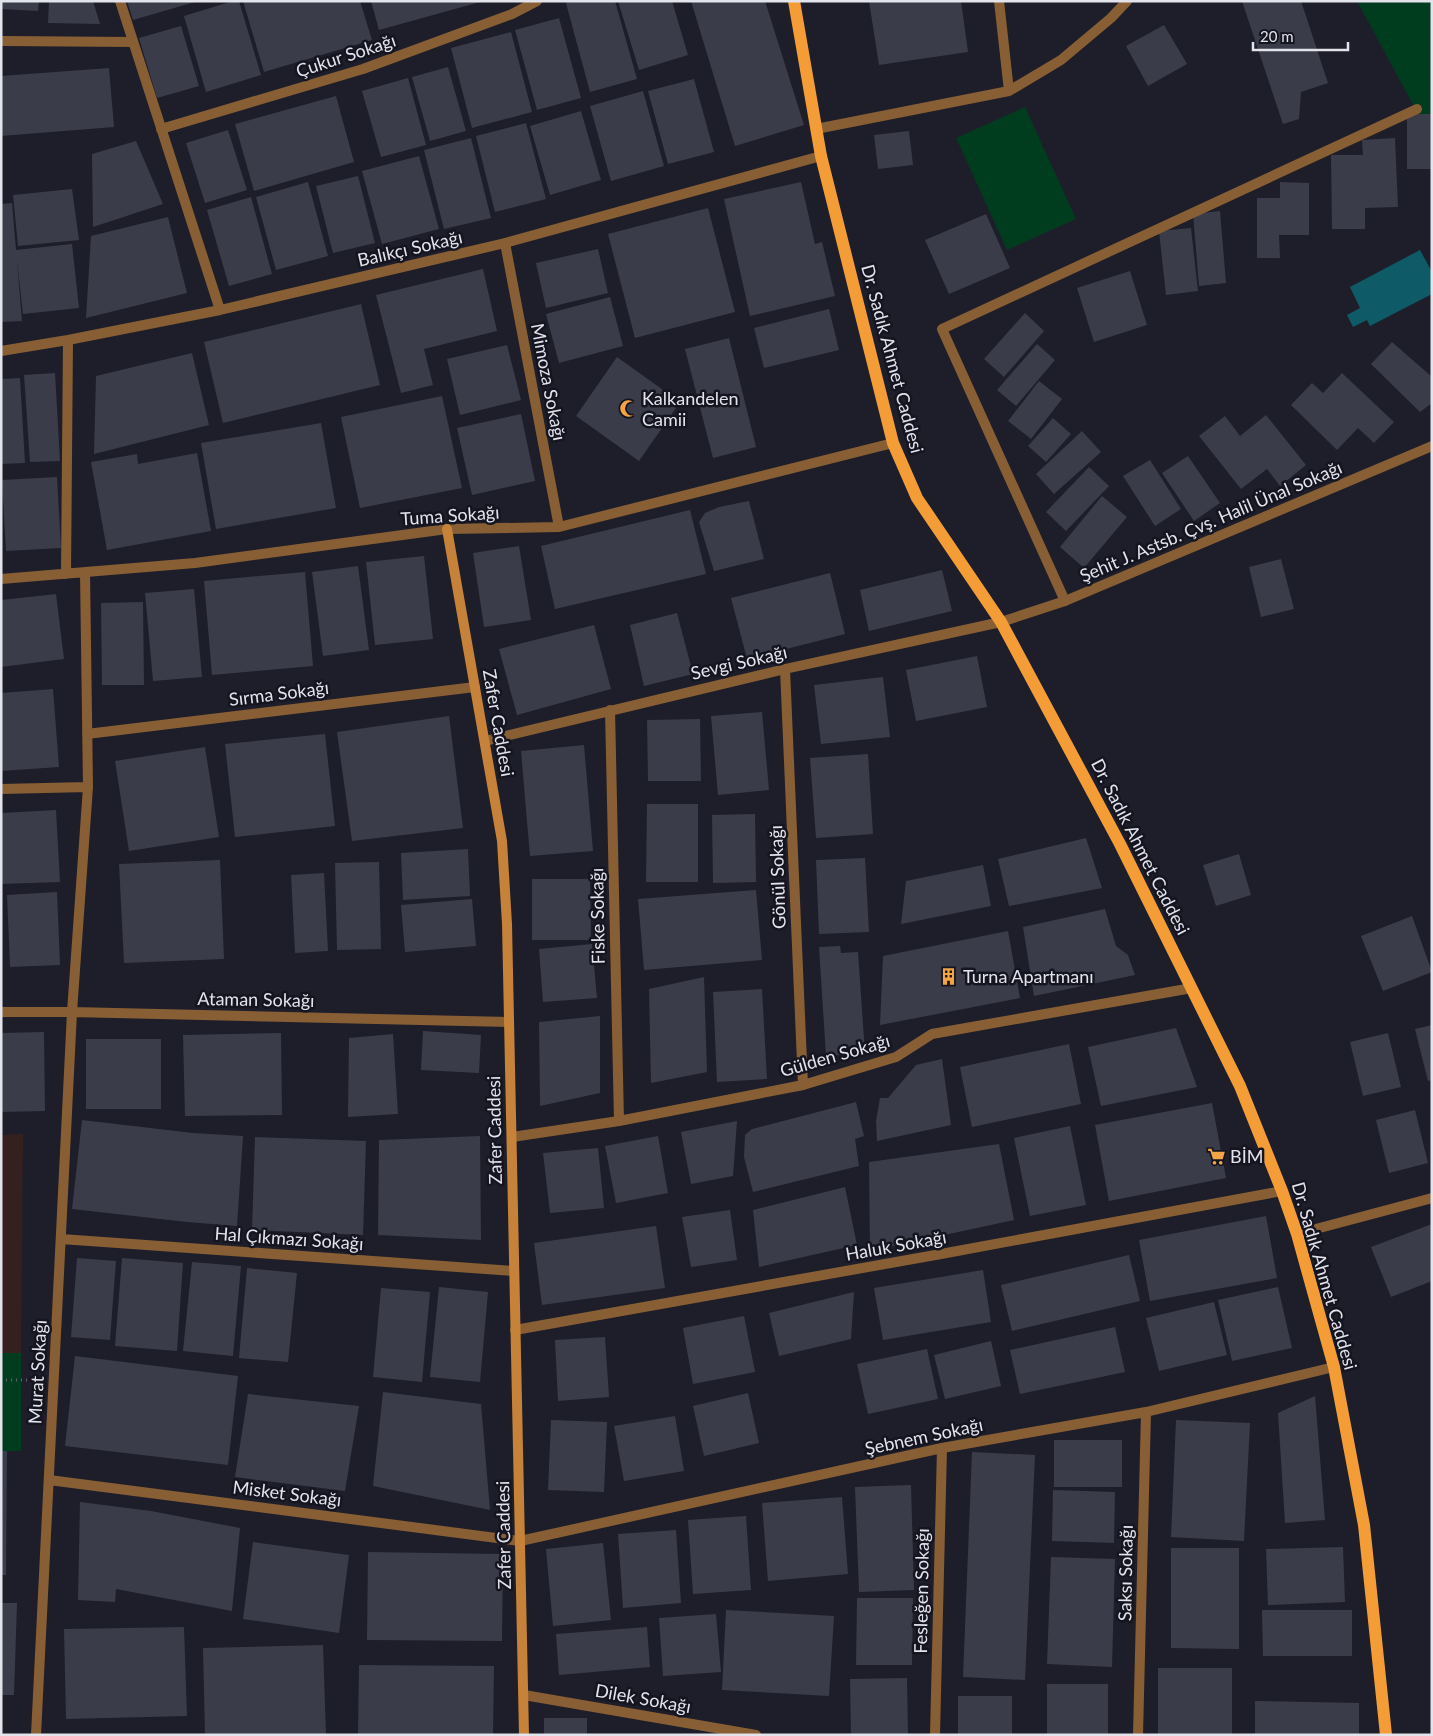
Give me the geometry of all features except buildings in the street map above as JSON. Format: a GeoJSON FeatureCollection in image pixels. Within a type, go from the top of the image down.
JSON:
{"type":"FeatureCollection","features":[{"type":"Feature","properties":{"kind":"main road","name":"Dr. Sadık Ahmet Caddesi"},"geometry":{"type":"LineString","coordinates":[[794,1],[821,156],[893,443],[916,498],[1001,622],[1120,844],[1240,1086],[1297,1234],[1334,1367],[1364,1526],[1386,1735]]}},
{"type":"Feature","properties":{"kind":"street"},"geometry":{"type":"LineString","coordinates":[[120,1],[220,310]]}},
{"type":"Feature","properties":{"kind":"street","name":"Çukur Sokağı"},"geometry":{"type":"LineString","coordinates":[[161,129],[363,69],[512,14],[537,1]]}},
{"type":"Feature","properties":{"kind":"street"},"geometry":{"type":"LineString","coordinates":[[999,1],[1009,91]]}},
{"type":"Feature","properties":{"kind":"street"},"geometry":{"type":"LineString","coordinates":[[816,129],[1009,91],[1061,60],[1111,18],[1127,1]]}},
{"type":"Feature","properties":{"kind":"street"},"geometry":{"type":"LineString","coordinates":[[1,41],[133,42]]}},
{"type":"Feature","properties":{"kind":"street"},"geometry":{"type":"LineString","coordinates":[[1066,601],[942,329],[1417,109]]}},
{"type":"Feature","properties":{"kind":"street","name":"Balıkçı Sokağı"},"geometry":{"type":"LineString","coordinates":[[1,351],[68,340],[220,310],[505,243],[821,156]]}},
{"type":"Feature","properties":{"kind":"street","name":"Mimoza Sokağı"},"geometry":{"type":"LineString","coordinates":[[505,243],[560,527]]}},
{"type":"Feature","properties":{"kind":"street"},"geometry":{"type":"LineString","coordinates":[[66,574],[68,340]]}},
{"type":"Feature","properties":{"kind":"street","name":"Tuma Sokağı"},"geometry":{"type":"LineString","coordinates":[[1,579],[195,563],[447,529],[560,527],[893,443]]}},
{"type":"Feature","properties":{"kind":"street","name":"Şehit J. Astsb. Çvş. Halil Ünal Sokağı"},"geometry":{"type":"LineString","coordinates":[[1001,622],[1066,601],[1432,446]]}},
{"type":"Feature","properties":{"kind":"street","name":"Zafer Caddesi"},"geometry":{"type":"LineString","coordinates":[[447,529],[502,841],[507,924],[524,1735]]}},
{"type":"Feature","properties":{"kind":"street"},"geometry":{"type":"LineString","coordinates":[[72,1012],[88,787],[85,572]]}},
{"type":"Feature","properties":{"kind":"street","name":"Sevgi Sokağı"},"geometry":{"type":"LineString","coordinates":[[485,741],[785,669],[1001,622]]}},
{"type":"Feature","properties":{"kind":"street","name":"Gönül Sokağı"},"geometry":{"type":"LineString","coordinates":[[785,669],[803,1085]]}},
{"type":"Feature","properties":{"kind":"street","name":"Sırma Sokağı"},"geometry":{"type":"LineString","coordinates":[[87,734],[474,687]]}},
{"type":"Feature","properties":{"kind":"street","name":"Fiske Sokağı"},"geometry":{"type":"LineString","coordinates":[[610,710],[619,1121]]}},
{"type":"Feature","properties":{"kind":"street"},"geometry":{"type":"LineString","coordinates":[[1,789],[88,787]]}},
{"type":"Feature","properties":{"kind":"street","name":"Gülden Sokağı"},"geometry":{"type":"LineString","coordinates":[[512,1137],[619,1121],[803,1085],[896,1057],[932,1034],[1192,988]]}},
{"type":"Feature","properties":{"kind":"street","name":"Ataman Sokağı"},"geometry":{"type":"LineString","coordinates":[[1,1012],[509,1022]]}},
{"type":"Feature","properties":{"kind":"street","name":"Murat Sokağı"},"geometry":{"type":"LineString","coordinates":[[36,1735],[72,1012]]}},
{"type":"Feature","properties":{"kind":"street","name":"Haluk Sokağı"},"geometry":{"type":"LineString","coordinates":[[516,1330],[1282,1191]]}},
{"type":"Feature","properties":{"kind":"street"},"geometry":{"type":"LineString","coordinates":[[1297,1234],[1432,1198]]}},
{"type":"Feature","properties":{"kind":"street","name":"Hal Çıkmazı Sokağı"},"geometry":{"type":"LineString","coordinates":[[61,1239],[514,1272]]}},
{"type":"Feature","properties":{"kind":"street","name":"Şebnem Sokağı"},"geometry":{"type":"LineString","coordinates":[[520,1541],[942,1448],[1146,1412],[1334,1367]]}},
{"type":"Feature","properties":{"kind":"street","name":"Saksı Sokağı"},"geometry":{"type":"LineString","coordinates":[[1138,1735],[1146,1412]]}},
{"type":"Feature","properties":{"kind":"street","name":"Fesleğen Sokağı"},"geometry":{"type":"LineString","coordinates":[[935,1735],[942,1448]]}},
{"type":"Feature","properties":{"kind":"street","name":"Misket Sokağı"},"geometry":{"type":"LineString","coordinates":[[49,1480],[520,1541]]}},
{"type":"Feature","properties":{"kind":"street","name":"Dilek Sokağı"},"geometry":{"type":"LineString","coordinates":[[524,1695],[756,1735]]}},
{"type":"Feature","properties":{"kind":"path"},"geometry":{"type":"LineString","coordinates":[[1,1380],[54,1380]]}},
{"type":"Feature","properties":{"kind":"shaded area"},"geometry":{"type":"Polygon","coordinates":[[[23,1134],[21,1353],[1,1353],[1,1135],[23,1134]]]}},
{"type":"Feature","properties":{"kind":"green space"},"geometry":{"type":"Polygon","coordinates":[[[1357,1],[1432,1],[1432,140],[1357,1]]]}},
{"type":"Feature","properties":{"kind":"green space"},"geometry":{"type":"Polygon","coordinates":[[[1025,107],[1076,219],[1007,250],[956,138],[1025,107]]]}},
{"type":"Feature","properties":{"kind":"green space"},"geometry":{"type":"Polygon","coordinates":[[[1,1353],[21,1353],[21,1451],[1,1451],[1,1353]]]}},
{"type":"Feature","properties":{"kind":"water"},"geometry":{"type":"Polygon","coordinates":[[[1420,250],[1432,272],[1432,294],[1370,326],[1367,320],[1353,327],[1347,315],[1360,308],[1350,287],[1420,250]]]}},
{"type":"Feature","properties":{"kind":"place","name":"Kalkandelen Camii"},"geometry":{"type":"Point","coordinates":[628,409]}},
{"type":"Feature","properties":{"kind":"place","name":"Turna Apartmanı"},"geometry":{"type":"Point","coordinates":[949,977]}},
{"type":"Feature","properties":{"kind":"place","name":"BİM"},"geometry":{"type":"Point","coordinates":[1216,1157]}}]}
